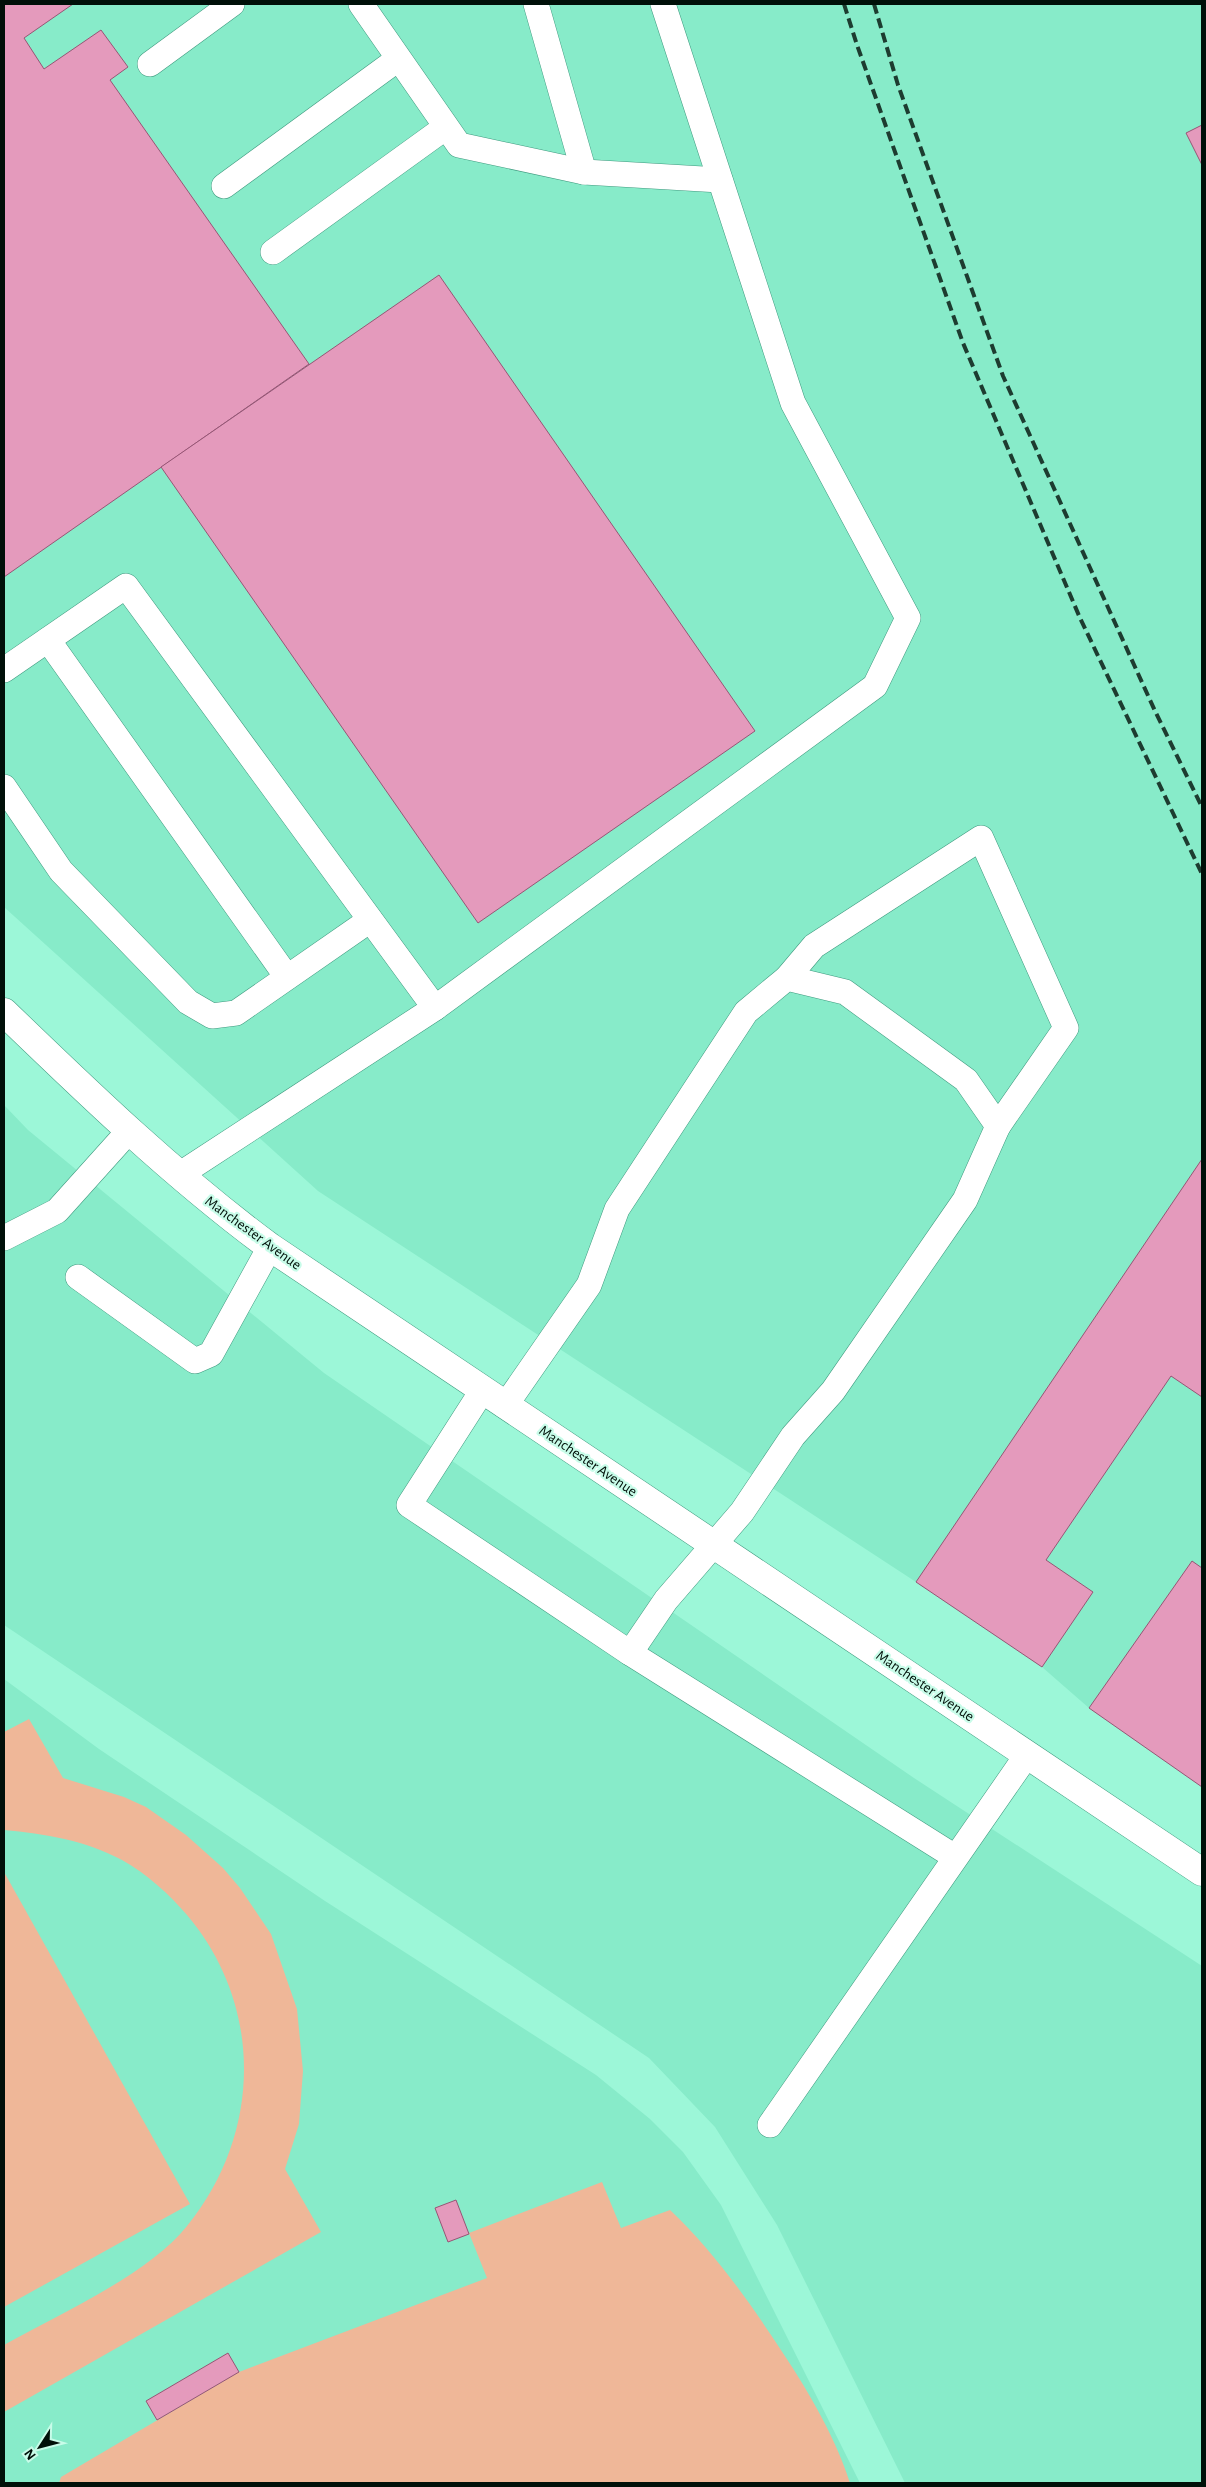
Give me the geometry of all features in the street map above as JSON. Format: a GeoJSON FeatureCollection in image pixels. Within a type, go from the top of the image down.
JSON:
{"type":"FeatureCollection","features":[{"type":"Feature","properties":{"kind":"main road","name":"Manchester Avenue"},"geometry":{"type":"LineString","coordinates":[[4,1012],[128,1132],[210,1203],[270,1247],[482,1391],[1202,1872]]}},
{"type":"Feature","properties":{"kind":"lane"},"geometry":{"type":"LineString","coordinates":[[150,64],[232,4]]}},
{"type":"Feature","properties":{"kind":"lane"},"geometry":{"type":"LineString","coordinates":[[361,4],[459,145],[584,172],[720,180]]}},
{"type":"Feature","properties":{"kind":"lane"},"geometry":{"type":"LineString","coordinates":[[536,4],[584,172]]}},
{"type":"Feature","properties":{"kind":"lane"},"geometry":{"type":"LineString","coordinates":[[179,1176],[435,1008],[875,686],[908,618],[793,403],[663,4]]}},
{"type":"Feature","properties":{"kind":"lane"},"geometry":{"type":"LineString","coordinates":[[224,186],[398,59]]}},
{"type":"Feature","properties":{"kind":"lane"},"geometry":{"type":"LineString","coordinates":[[273,252],[446,127]]}},
{"type":"Feature","properties":{"kind":"lane"},"geometry":{"type":"LineString","coordinates":[[4,670],[126,586],[435,1008]]}},
{"type":"Feature","properties":{"kind":"lane"},"geometry":{"type":"LineString","coordinates":[[48,640],[288,977]]}},
{"type":"Feature","properties":{"kind":"lane"},"geometry":{"type":"LineString","coordinates":[[4,787],[61,872],[188,1002],[212,1016],[236,1013],[370,920]]}},
{"type":"Feature","properties":{"kind":"lane"},"geometry":{"type":"LineString","coordinates":[[505,1406],[589,1285],[617,1209],[746,1012],[787,978],[814,946],[981,838],[1066,1028],[998,1126],[965,1200],[833,1391],[793,1436],[742,1512],[666,1600],[630,1653]]}},
{"type":"Feature","properties":{"kind":"lane"},"geometry":{"type":"LineString","coordinates":[[787,978],[845,992],[966,1080],[998,1126]]}},
{"type":"Feature","properties":{"kind":"lane"},"geometry":{"type":"LineString","coordinates":[[4,1238],[57,1211],[128,1132]]}},
{"type":"Feature","properties":{"kind":"lane"},"geometry":{"type":"LineString","coordinates":[[78,1277],[195,1361],[211,1354],[270,1247]]}},
{"type":"Feature","properties":{"kind":"lane"},"geometry":{"type":"LineString","coordinates":[[482,1391],[409,1505],[630,1653],[955,1857]]}},
{"type":"Feature","properties":{"kind":"lane"},"geometry":{"type":"LineString","coordinates":[[770,2124],[1027,1754]]}},
{"type":"Feature","properties":{"kind":"shaded area"},"geometry":{"type":"Polygon","coordinates":[[[4,4],[1202,4],[1202,1781],[1170,1757],[1089,1708],[1042,1667],[916,1582],[318,1191],[4,907],[4,4]]]}},
{"type":"Feature","properties":{"kind":"shaded area"},"geometry":{"type":"Polygon","coordinates":[[[4,1105],[28,1130],[324,1373],[914,1778],[1202,1966],[1202,2483],[905,2483],[777,2225],[715,2127],[649,2058],[4,1625],[4,1105]]]}},
{"type":"Feature","properties":{"kind":"shaded area"},"geometry":{"type":"Polygon","coordinates":[[[4,1679],[99,1749],[325,1901],[596,2075],[650,2119],[683,2152],[721,2205],[860,2483],[4,2483],[4,1679]]]}},
{"type":"Feature","properties":{"kind":"shaded area"},"geometry":{"type":"Polygon","coordinates":[[[29,1719],[63,1778],[124,1797],[146,1807],[186,1835],[223,1868],[240,1888],[271,1934],[297,2009],[303,2071],[299,2124],[285,2169],[321,2232],[4,2412],[4,2345],[76,2307],[126,2277],[150,2261],[187,2226],[212,2190],[229,2151],[240,2111],[244,2070],[241,2029],[230,1989],[212,1951],[187,1915],[173,1900],[140,1872],[122,1860],[94,1847],[64,1839],[4,1830],[4,1732],[29,1719]]]}},
{"type":"Feature","properties":{"kind":"shaded area"},"geometry":{"type":"Polygon","coordinates":[[[4,1872],[190,2204],[4,2307],[4,1872]]]}},
{"type":"Feature","properties":{"kind":"shaded area"},"geometry":{"type":"Polygon","coordinates":[[[602,2182],[621,2228],[670,2210],[711,2254],[760,2318],[805,2388],[835,2444],[850,2483],[59,2483],[61,2477],[239,2372],[487,2278],[469,2233],[602,2182]]]}},
{"type":"Feature","properties":{"kind":"building"},"geometry":{"type":"Polygon","coordinates":[[[4,4],[73,4],[24,38],[44,69],[101,30],[128,67],[110,80],[309,364],[4,577],[4,4]]]}},
{"type":"Feature","properties":{"kind":"building"},"geometry":{"type":"Polygon","coordinates":[[[1202,125],[1202,165],[1186,133],[1202,125]]]}},
{"type":"Feature","properties":{"kind":"building"},"geometry":{"type":"Polygon","coordinates":[[[439,275],[755,731],[478,923],[161,467],[439,275]]]}},
{"type":"Feature","properties":{"kind":"building"},"geometry":{"type":"Polygon","coordinates":[[[1202,1159],[1202,1397],[1171,1376],[1046,1560],[1093,1592],[1042,1667],[916,1582],[1202,1159]]]}},
{"type":"Feature","properties":{"kind":"building"},"geometry":{"type":"Polygon","coordinates":[[[1192,1561],[1202,1568],[1202,1787],[1089,1708],[1192,1561]]]}},
{"type":"Feature","properties":{"kind":"building"},"geometry":{"type":"Polygon","coordinates":[[[456,2200],[469,2234],[448,2242],[435,2208],[456,2200]]]}},
{"type":"Feature","properties":{"kind":"building"},"geometry":{"type":"Polygon","coordinates":[[[228,2353],[239,2372],[157,2420],[146,2401],[228,2353]]]}},
{"type":"Feature","properties":{"kind":"railway"},"geometry":{"type":"LineString","coordinates":[[844,4],[963,343],[1080,618],[1202,874]]}},
{"type":"Feature","properties":{"kind":"railway"},"geometry":{"type":"LineString","coordinates":[[874,4],[898,85],[1003,376],[1155,711],[1202,807]]}}]}
